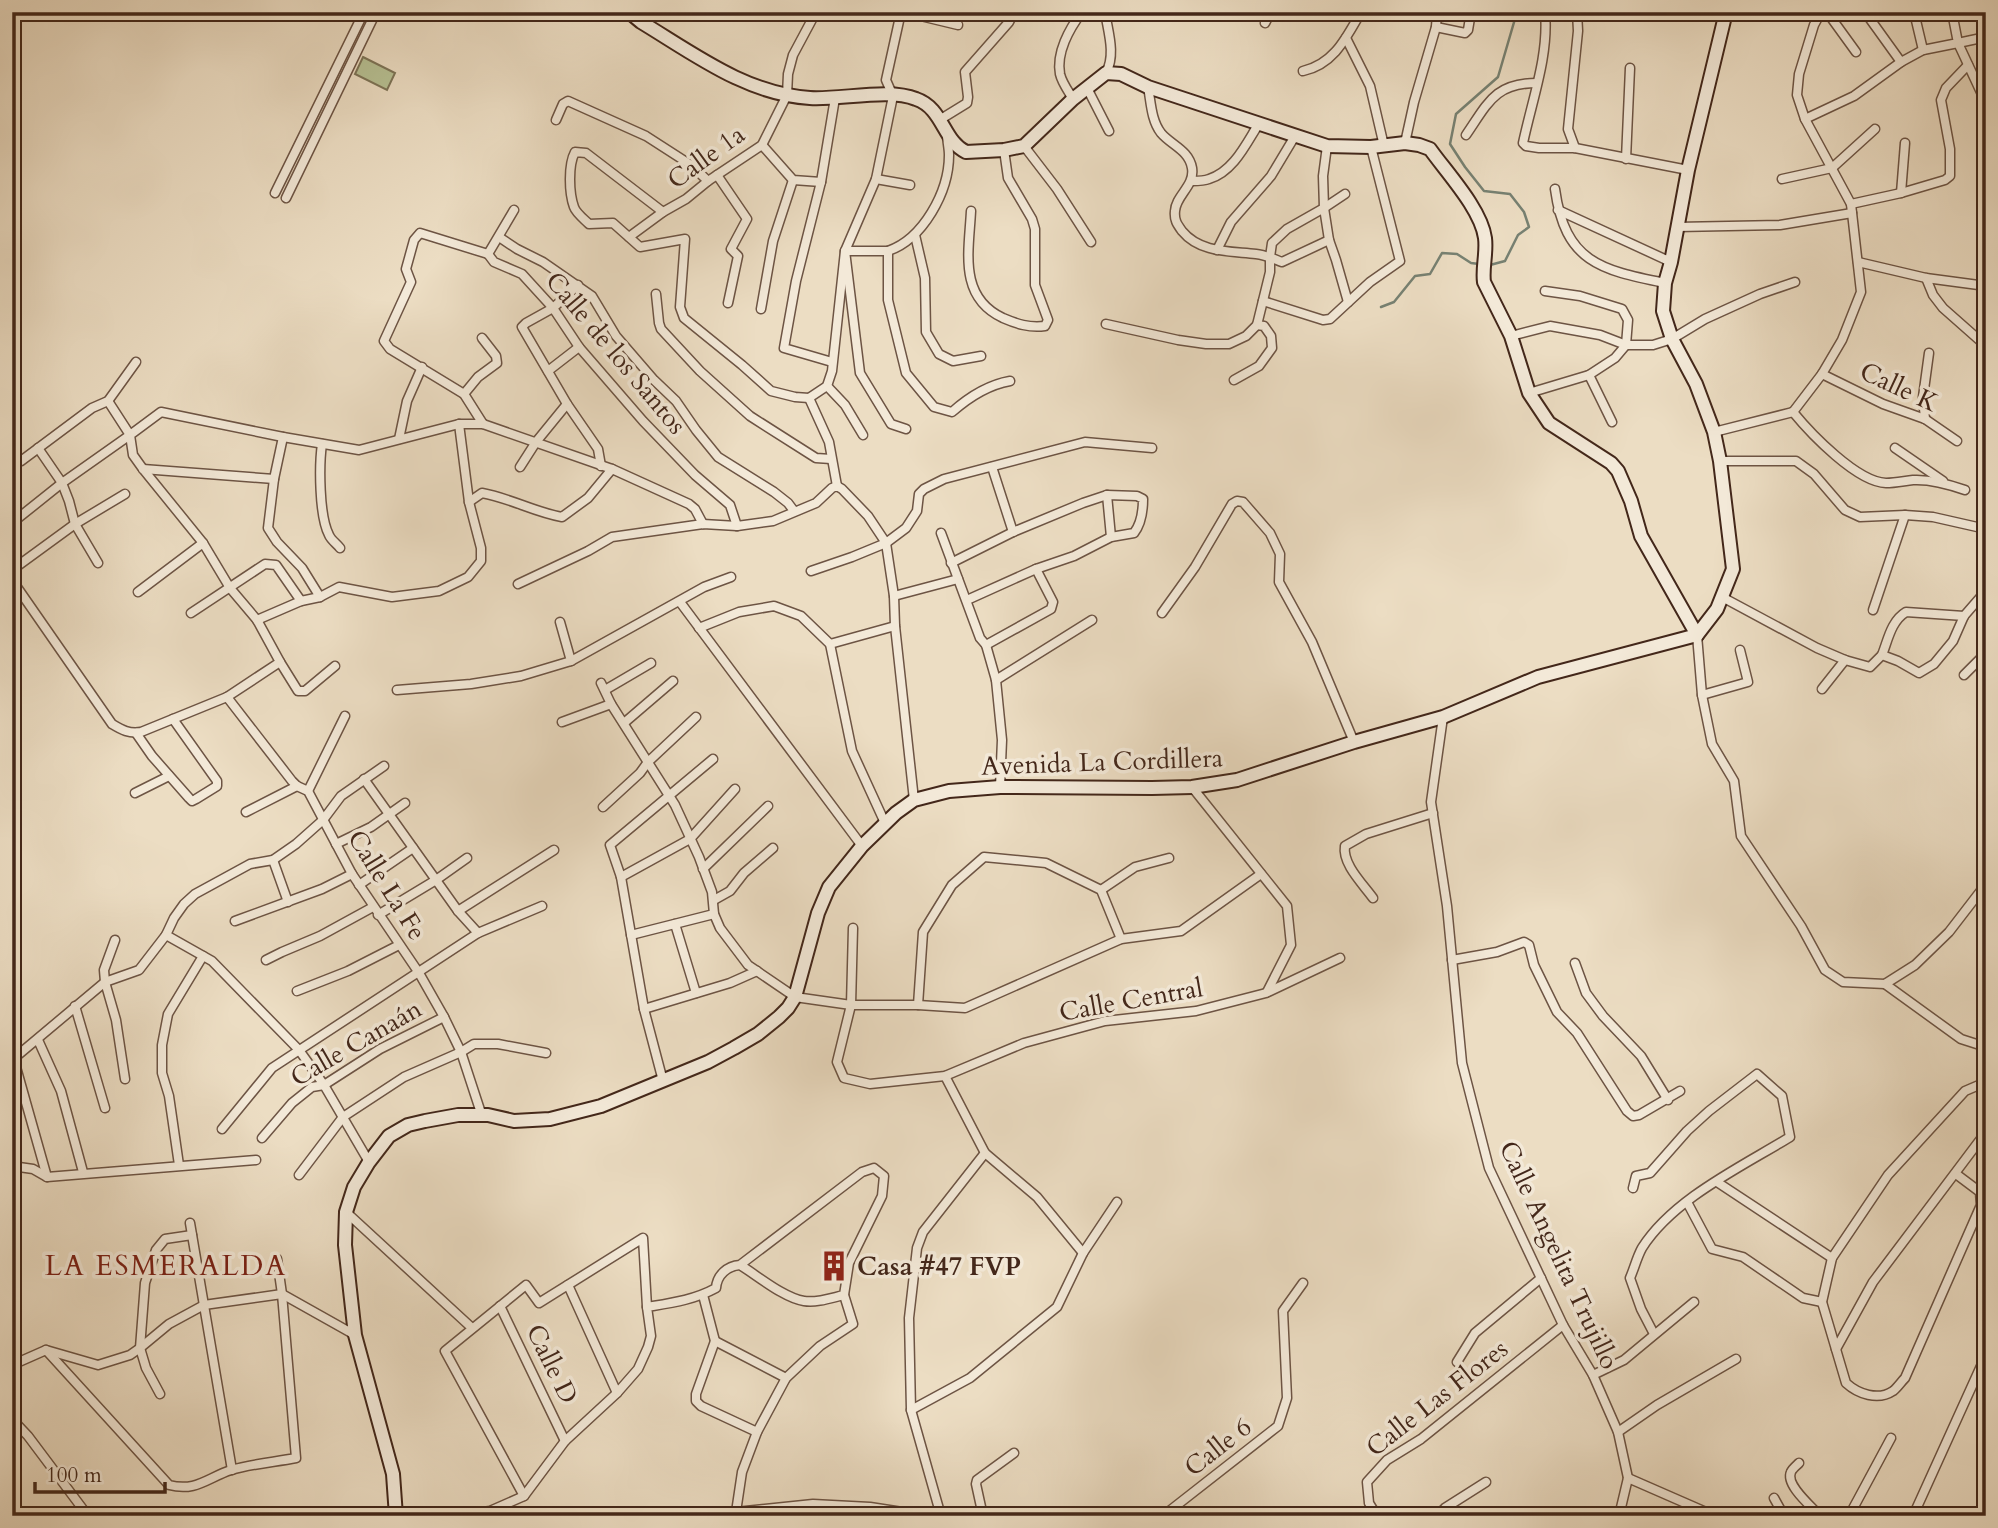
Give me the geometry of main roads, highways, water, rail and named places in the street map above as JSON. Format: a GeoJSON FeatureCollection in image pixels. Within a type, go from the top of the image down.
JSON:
{"type":"FeatureCollection","features":[{"type":"Feature","properties":{"kind":"main road"},"geometry":{"type":"LineString","coordinates":[[629,12],[730,76],[754,86],[811,98],[864,95],[913,97],[922,101],[944,124],[952,141],[966,152],[1024,146],[1073,99],[1106,73],[1121,74],[1148,87],[1327,146],[1405,144],[1430,149],[1476,212],[1482,225],[1486,257],[1482,273],[1511,336],[1529,393],[1549,423],[1611,463],[1618,471],[1631,500],[1641,536],[1697,635],[1717,609],[1732,569],[1720,461],[1714,432],[1696,384],[1672,339],[1662,311],[1665,283],[1688,170],[1726,12]]}},
{"type":"Feature","properties":{"kind":"main road","name":"Avenida La Cordillera"},"geometry":{"type":"LineString","coordinates":[[396,1516],[393,1475],[355,1335],[345,1245],[346,1212],[354,1187],[369,1161],[389,1136],[408,1125],[458,1115],[488,1115],[514,1121],[550,1119],[601,1106],[708,1062],[758,1034],[788,1008],[795,997],[818,913],[829,887],[862,846],[914,800],[950,791],[1000,787],[1192,787],[1237,780],[1354,742],[1443,717],[1538,677],[1697,635]]}},
{"type":"Feature","properties":{"kind":"waterway"},"geometry":{"type":"LineString","coordinates":[[1490,265],[1505,261],[1518,235],[1529,227],[1524,212],[1510,194],[1484,191],[1450,144],[1456,114],[1498,77],[1517,12]]}},
{"type":"Feature","properties":{"kind":"waterway"},"geometry":{"type":"LineString","coordinates":[[1381,307],[1394,302],[1415,276],[1430,274],[1442,253],[1457,254],[1471,263],[1479,264]]}},
{"type":"Feature","properties":{"kind":"place","name":"Casa #47 FVP"},"geometry":{"type":"Point","coordinates":[834,1266]}},
{"type":"Feature","properties":{"kind":"district","name":"LA ESMERALDA"},"geometry":{"type":"Point","coordinates":[166,1266]}}]}
